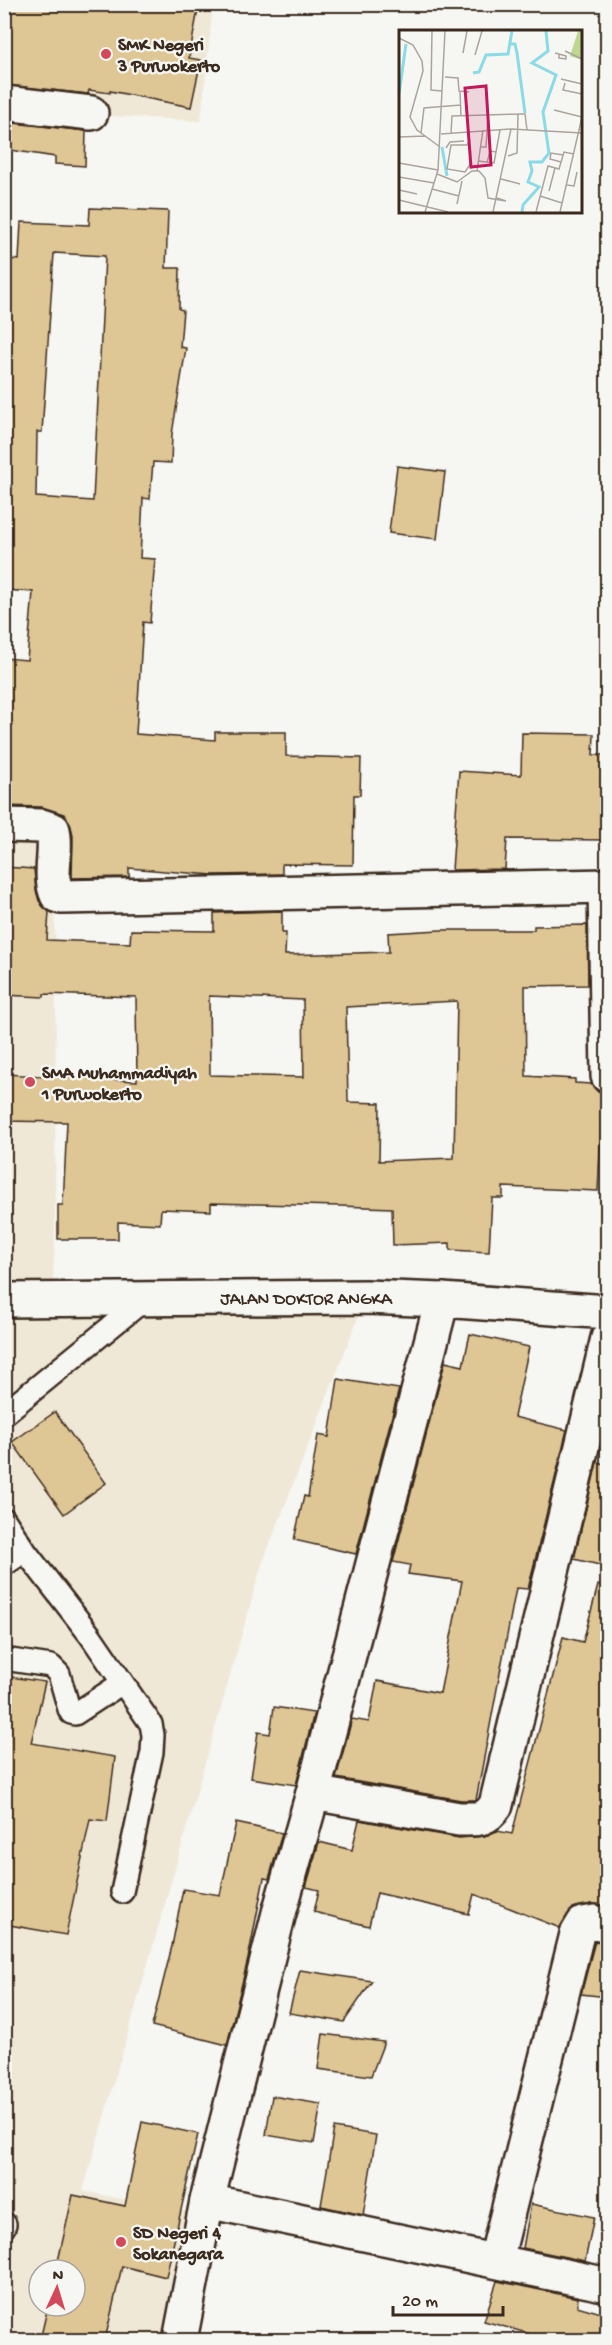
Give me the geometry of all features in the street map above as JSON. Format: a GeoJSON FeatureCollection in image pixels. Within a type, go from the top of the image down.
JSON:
{"type":"FeatureCollection","features":[{"type":"Feature","properties":{"kind":"street"},"geometry":{"type":"LineString","coordinates":[[4,103],[91,113]]}},
{"type":"Feature","properties":{"kind":"street"},"geometry":{"type":"LineString","coordinates":[[4,825],[41,826],[53,830],[55,838],[54,884],[57,895],[61,897],[606,886],[608,1076]]}},
{"type":"Feature","properties":{"kind":"street","name":"JALAN DOKTOR ANGKA"},"geometry":{"type":"LineString","coordinates":[[4,1300],[366,1298],[442,1300],[608,1312]]}},
{"type":"Feature","properties":{"kind":"street"},"geometry":{"type":"LineString","coordinates":[[180,2340],[207,2201],[276,1925],[313,1793],[442,1300]]}},
{"type":"Feature","properties":{"kind":"street"},"geometry":{"type":"LineString","coordinates":[[313,1793],[459,1819],[479,1819],[490,1815],[496,1805],[608,1338]]}},
{"type":"Feature","properties":{"kind":"street"},"geometry":{"type":"LineString","coordinates":[[496,2260],[577,1934],[583,1924],[595,1922],[608,1925]]}},
{"type":"Feature","properties":{"kind":"street"},"geometry":{"type":"LineString","coordinates":[[207,2201],[608,2285]]}},
{"type":"Feature","properties":{"kind":"lane"},"geometry":{"type":"LineString","coordinates":[[4,1414],[145,1299]]}},
{"type":"Feature","properties":{"kind":"lane"},"geometry":{"type":"LineString","coordinates":[[4,1519],[25,1551],[90,1635],[151,1724],[153,1735],[150,1762],[122,1892]]}},
{"type":"Feature","properties":{"kind":"lane"},"geometry":{"type":"LineString","coordinates":[[4,1565],[25,1551]]}},
{"type":"Feature","properties":{"kind":"lane"},"geometry":{"type":"LineString","coordinates":[[4,1659],[51,1666],[59,1674],[71,1713],[75,1714],[122,1683]]}},
{"type":"Feature","properties":{"kind":"shaded area","name":"SMK Negeri 3 Purwokerto"},"geometry":{"type":"Polygon","coordinates":[[[5,5],[213,5],[201,121],[93,115],[5,104],[5,5]]]}},
{"type":"Feature","properties":{"kind":"shaded area"},"geometry":{"type":"Polygon","coordinates":[[[5,836],[51,837],[56,951],[55,1239],[52,1299],[366,1297],[261,1567],[83,2191],[191,2213],[162,2340],[5,2340],[5,836]]]}},
{"type":"Feature","properties":{"kind":"building","name":"SMK Negeri 3 Purwokerto"},"geometry":{"type":"Polygon","coordinates":[[[4,4],[199,4],[189,58],[201,60],[191,107],[110,91],[110,93],[89,90],[88,94],[4,85],[4,4]]]}},
{"type":"Feature","properties":{"kind":"building"},"geometry":{"type":"Polygon","coordinates":[[[4,122],[86,131],[85,166],[55,164],[55,157],[4,149],[4,122]]]}},
{"type":"Feature","properties":{"kind":"building"},"geometry":{"type":"Polygon","coordinates":[[[90,208],[168,211],[166,268],[180,268],[179,309],[183,310],[180,347],[186,348],[172,434],[171,463],[153,462],[150,499],[143,498],[140,558],[155,559],[150,623],[143,622],[136,734],[215,740],[215,732],[286,732],[286,756],[361,758],[360,795],[354,795],[353,865],[282,864],[282,874],[213,875],[129,868],[129,877],[72,878],[73,835],[64,814],[42,807],[4,806],[4,658],[27,660],[33,592],[4,590],[4,311],[7,311],[9,259],[19,260],[21,222],[89,225],[90,208]],[[54,253],[42,432],[37,432],[36,497],[93,501],[105,256],[54,253]]]}},
{"type":"Feature","properties":{"kind":"building"},"geometry":{"type":"Polygon","coordinates":[[[397,466],[445,472],[437,539],[389,533],[397,466]]]}},
{"type":"Feature","properties":{"kind":"building"},"geometry":{"type":"Polygon","coordinates":[[[522,733],[594,734],[593,755],[608,755],[608,840],[507,839],[505,869],[452,870],[459,771],[521,775],[522,733]]]}},
{"type":"Feature","properties":{"kind":"building"},"geometry":{"type":"Polygon","coordinates":[[[4,867],[34,869],[39,901],[49,912],[47,940],[130,943],[131,930],[214,931],[214,913],[282,911],[282,933],[286,933],[285,955],[389,952],[388,933],[440,930],[534,930],[534,926],[587,925],[588,985],[525,986],[526,1076],[575,1079],[575,1083],[591,1084],[598,1092],[603,1093],[598,1191],[503,1187],[503,1198],[492,1198],[489,1252],[450,1250],[450,1243],[393,1245],[392,1208],[340,1206],[211,1203],[211,1211],[161,1209],[160,1224],[118,1222],[118,1239],[58,1239],[58,1205],[63,1205],[67,1122],[4,1121],[4,1074],[137,1081],[136,997],[4,995],[4,867]],[[209,996],[210,1075],[304,1077],[303,1000],[209,996]],[[457,1001],[346,1007],[348,1102],[380,1103],[379,1161],[454,1158],[457,1001]]]}},
{"type":"Feature","properties":{"kind":"building"},"geometry":{"type":"Polygon","coordinates":[[[470,1334],[529,1347],[514,1417],[567,1430],[528,1589],[516,1588],[476,1800],[461,1800],[336,1778],[352,1719],[369,1722],[377,1681],[440,1693],[462,1581],[408,1574],[410,1565],[393,1562],[445,1362],[463,1366],[470,1334]]]}},
{"type":"Feature","properties":{"kind":"building"},"geometry":{"type":"Polygon","coordinates":[[[338,1379],[399,1389],[356,1554],[294,1540],[304,1496],[308,1497],[318,1435],[329,1437],[338,1379]]]}},
{"type":"Feature","properties":{"kind":"building"},"geometry":{"type":"Polygon","coordinates":[[[55,1412],[106,1483],[64,1514],[12,1442],[55,1412]]]}},
{"type":"Feature","properties":{"kind":"building"},"geometry":{"type":"Polygon","coordinates":[[[597,1462],[608,1465],[608,1567],[574,1559],[597,1462]]]}},
{"type":"Feature","properties":{"kind":"building"},"geometry":{"type":"Polygon","coordinates":[[[598,1585],[608,1587],[608,1906],[592,1904],[573,1908],[560,1928],[474,1894],[469,1914],[377,1893],[369,1926],[314,1912],[319,1890],[306,1887],[319,1842],[352,1850],[359,1820],[459,1838],[484,1836],[497,1831],[512,1834],[563,1637],[583,1642],[598,1585]]]}},
{"type":"Feature","properties":{"kind":"building"},"geometry":{"type":"Polygon","coordinates":[[[4,1676],[45,1682],[31,1743],[115,1757],[107,1821],[90,1819],[66,1935],[4,1924],[4,1676]]]}},
{"type":"Feature","properties":{"kind":"building"},"geometry":{"type":"Polygon","coordinates":[[[274,1707],[314,1713],[296,1785],[251,1778],[258,1732],[270,1734],[274,1707]]]}},
{"type":"Feature","properties":{"kind":"building"},"geometry":{"type":"Polygon","coordinates":[[[236,1823],[282,1833],[269,1879],[264,1878],[248,1959],[227,2045],[152,2026],[172,1946],[183,1889],[220,1895],[236,1823]]]}},
{"type":"Feature","properties":{"kind":"building"},"geometry":{"type":"Polygon","coordinates":[[[595,1941],[608,1943],[608,1997],[581,1994],[595,1941]]]}},
{"type":"Feature","properties":{"kind":"building"},"geometry":{"type":"Polygon","coordinates":[[[300,1970],[372,1981],[344,2022],[289,2013],[300,1970]]]}},
{"type":"Feature","properties":{"kind":"building"},"geometry":{"type":"Polygon","coordinates":[[[323,2034],[384,2042],[371,2076],[318,2069],[323,2034]]]}},
{"type":"Feature","properties":{"kind":"building"},"geometry":{"type":"Polygon","coordinates":[[[272,2096],[321,2104],[314,2143],[266,2135],[272,2096]]]}},
{"type":"Feature","properties":{"kind":"building"},"geometry":{"type":"Polygon","coordinates":[[[142,2122],[198,2134],[166,2277],[122,2266],[105,2340],[40,2340],[45,2318],[87,2318],[87,2258],[59,2258],[73,2195],[125,2206],[142,2122]]]}},
{"type":"Feature","properties":{"kind":"building"},"geometry":{"type":"Polygon","coordinates":[[[334,2128],[376,2135],[363,2215],[321,2206],[334,2128]]]}},
{"type":"Feature","properties":{"kind":"building"},"geometry":{"type":"Polygon","coordinates":[[[531,2204],[594,2217],[585,2261],[523,2248],[531,2204]]]}},
{"type":"Feature","properties":{"kind":"building"},"geometry":{"type":"Polygon","coordinates":[[[497,2281],[578,2298],[577,2306],[608,2315],[608,2340],[552,2340],[484,2321],[497,2281]]]}},
{"type":"Feature","properties":{"kind":"place","name":"SMK Negeri 3 Purwokerto"},"geometry":{"type":"Point","coordinates":[106,54]}},
{"type":"Feature","properties":{"kind":"place","name":"SMA Muhammadiyah 1 Purwokerto"},"geometry":{"type":"Point","coordinates":[30,1082]}},
{"type":"Feature","properties":{"kind":"place","name":"SD Negeri 4 Sokanegara"},"geometry":{"type":"Point","coordinates":[121,2242]}}]}
